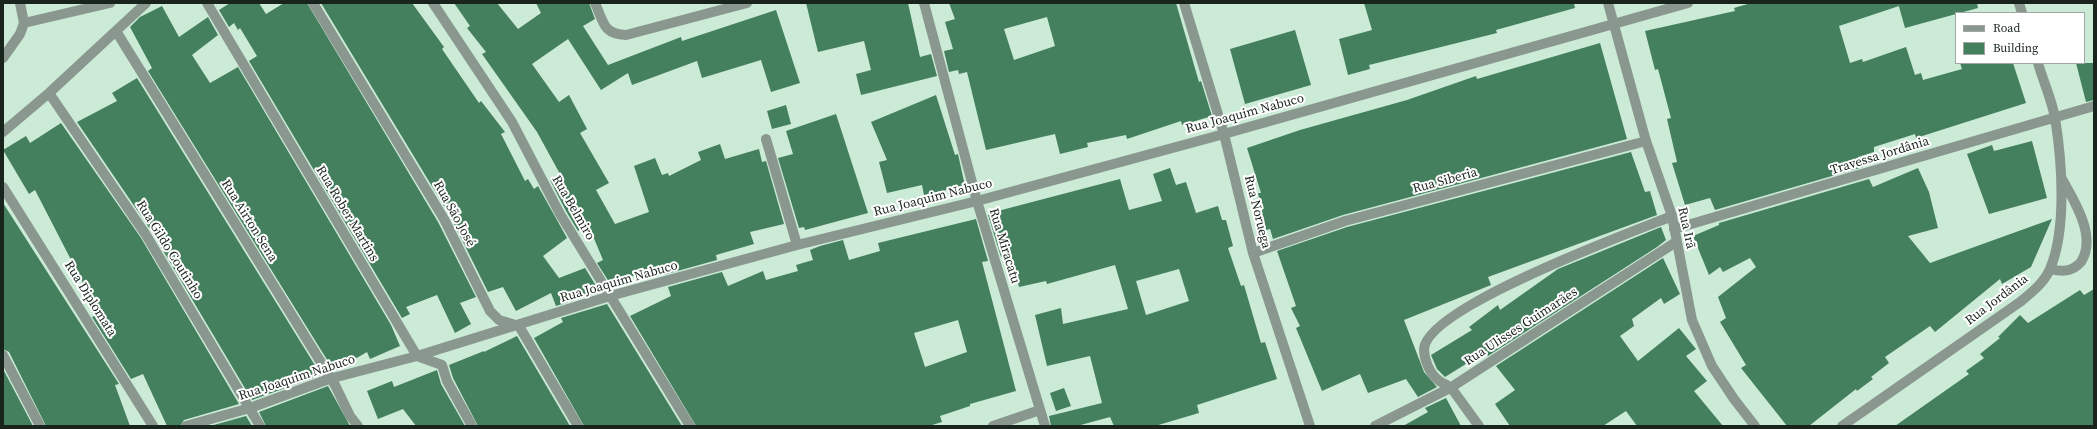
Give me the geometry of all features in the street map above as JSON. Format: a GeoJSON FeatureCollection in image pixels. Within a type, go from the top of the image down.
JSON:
{"type":"FeatureCollection","features":[{"type":"Feature","properties":{"kind":"street"},"geometry":{"type":"LineString","coordinates":[[3,58],[20,34],[24,23],[20,3]]}},
{"type":"Feature","properties":{"kind":"street"},"geometry":{"type":"LineString","coordinates":[[24,23],[110,3]]}},
{"type":"Feature","properties":{"kind":"street"},"geometry":{"type":"LineString","coordinates":[[3,132],[146,3]]}},
{"type":"Feature","properties":{"kind":"street","name":"Rua Rober Martins"},"geometry":{"type":"LineString","coordinates":[[207,3],[417,356]]}},
{"type":"Feature","properties":{"kind":"street","name":"Rua São José"},"geometry":{"type":"LineString","coordinates":[[313,3],[444,219],[490,311],[499,320],[519,326]]}},
{"type":"Feature","properties":{"kind":"street","name":"Rua Belmiro"},"geometry":{"type":"LineString","coordinates":[[433,3],[512,122],[560,214],[690,426]]}},
{"type":"Feature","properties":{"kind":"street"},"geometry":{"type":"LineString","coordinates":[[595,3],[608,30],[614,34],[626,35],[747,3]]}},
{"type":"Feature","properties":{"kind":"street","name":"Rua Miracatu"},"geometry":{"type":"LineString","coordinates":[[924,3],[977,201],[1045,426]]}},
{"type":"Feature","properties":{"kind":"street","name":"Rua Noruega"},"geometry":{"type":"LineString","coordinates":[[1184,3],[1224,134],[1253,253],[1310,426]]}},
{"type":"Feature","properties":{"kind":"street","name":"Rua Irã"},"geometry":{"type":"LineString","coordinates":[[1608,3],[1646,141],[1672,216],[1692,320],[1702,347],[1712,366],[1734,399],[1755,426]]}},
{"type":"Feature","properties":{"kind":"street","name":"Rua Joaquim Nabuco"},"geometry":{"type":"LineString","coordinates":[[186,426],[250,408],[329,379],[417,356],[519,326],[610,296],[797,246],[977,201],[1224,134],[1688,3]]}},
{"type":"Feature","properties":{"kind":"street","name":"Rua Airton Sena"},"geometry":{"type":"LineString","coordinates":[[116,31],[263,268],[329,379],[335,386],[350,416],[358,426]]}},
{"type":"Feature","properties":{"kind":"street","name":"Rua Jordânia"},"geometry":{"type":"LineString","coordinates":[[1842,426],[2020,302],[2039,286],[2050,269],[2062,208],[2061,177],[2055,117],[2038,64]]}},
{"type":"Feature","properties":{"kind":"street","name":"Rua Gildo Coutinho"},"geometry":{"type":"LineString","coordinates":[[48,93],[146,235],[260,426]]}},
{"type":"Feature","properties":{"kind":"street","name":"Travessa Jordânia"},"geometry":{"type":"LineString","coordinates":[[1674,229],[2094,106]]}},
{"type":"Feature","properties":{"kind":"street"},"geometry":{"type":"LineString","coordinates":[[766,139],[797,246]]}},
{"type":"Feature","properties":{"kind":"street","name":"Rua Siberia"},"geometry":{"type":"LineString","coordinates":[[1253,253],[1345,221],[1646,141]]}},
{"type":"Feature","properties":{"kind":"street"},"geometry":{"type":"LineString","coordinates":[[2050,269],[2061,272],[2072,269],[2086,255],[2089,246],[2086,222],[2061,177]]}},
{"type":"Feature","properties":{"kind":"street","name":"Rua Diplomata"},"geometry":{"type":"LineString","coordinates":[[3,187],[153,426]]}},
{"type":"Feature","properties":{"kind":"street"},"geometry":{"type":"LineString","coordinates":[[1479,426],[1450,388],[1436,378],[1430,370],[1426,361],[1425,343],[1434,330],[1493,293],[1541,268],[1672,216]]}},
{"type":"Feature","properties":{"kind":"street","name":"Rua Ulisses Guimarães"},"geometry":{"type":"LineString","coordinates":[[1375,426],[1450,388],[1676,242]]}},
{"type":"Feature","properties":{"kind":"street"},"geometry":{"type":"LineString","coordinates":[[519,326],[578,426]]}},
{"type":"Feature","properties":{"kind":"street"},"geometry":{"type":"LineString","coordinates":[[3,355],[40,426]]}},
{"type":"Feature","properties":{"kind":"street"},"geometry":{"type":"LineString","coordinates":[[417,356],[442,365],[447,380],[472,426]]}},
{"type":"Feature","properties":{"kind":"street"},"geometry":{"type":"LineString","coordinates":[[993,426],[1040,410]]}},
{"type":"Feature","properties":{"kind":"building"},"geometry":{"type":"Polygon","coordinates":[[[230,3],[259,3],[266,14],[284,3],[307,3],[438,222],[476,297],[460,303],[471,324],[455,333],[437,295],[406,307],[410,314],[402,318],[249,61],[257,56],[240,28],[238,30],[234,23],[229,27],[219,10],[230,3]]]}},
{"type":"Feature","properties":{"kind":"building"},"geometry":{"type":"Polygon","coordinates":[[[321,3],[412,3],[444,47],[442,49],[479,103],[481,101],[505,132],[501,134],[525,181],[528,179],[534,189],[538,186],[567,238],[543,256],[559,278],[585,268],[600,292],[556,306],[551,293],[516,311],[503,287],[488,292],[450,216],[321,3]]]}},
{"type":"Feature","properties":{"kind":"building"},"geometry":{"type":"Polygon","coordinates":[[[454,3],[497,3],[518,29],[541,13],[536,3],[589,3],[595,19],[583,26],[608,65],[681,37],[682,41],[776,10],[800,83],[771,92],[761,60],[702,78],[697,61],[632,85],[628,73],[601,90],[568,39],[532,64],[559,102],[569,95],[587,129],[580,133],[609,183],[596,190],[615,224],[649,212],[634,166],[655,158],[662,175],[668,173],[669,176],[701,160],[698,152],[720,144],[725,159],[759,149],[762,162],[766,161],[784,224],[750,232],[754,244],[716,255],[717,260],[663,275],[659,265],[611,285],[597,263],[603,260],[588,224],[578,231],[550,180],[560,174],[537,132],[482,54],[486,52],[467,28],[470,26],[454,3]]]}},
{"type":"Feature","properties":{"kind":"building"},"geometry":{"type":"Polygon","coordinates":[[[806,3],[908,3],[920,57],[931,54],[937,76],[861,95],[856,74],[871,70],[864,41],[818,52],[806,3]]]}},
{"type":"Feature","properties":{"kind":"building"},"geometry":{"type":"Polygon","coordinates":[[[949,3],[1176,3],[1199,82],[1201,81],[1212,116],[1182,125],[1181,121],[1127,139],[1126,135],[1087,143],[1088,147],[1060,154],[1055,134],[986,150],[967,72],[959,74],[958,70],[949,72],[944,51],[953,49],[945,22],[955,19],[949,3]],[[1047,17],[1004,29],[1014,60],[1055,46],[1047,17]]]}},
{"type":"Feature","properties":{"kind":"building"},"geometry":{"type":"Polygon","coordinates":[[[1364,3],[1574,3],[1575,8],[1496,30],[1497,33],[1369,65],[1370,69],[1348,75],[1339,39],[1372,30],[1364,3]]]}},
{"type":"Feature","properties":{"kind":"building"},"geometry":{"type":"Polygon","coordinates":[[[1751,3],[1977,3],[1978,8],[1963,12],[1955,12],[1955,14],[1905,28],[1899,6],[1839,26],[1850,63],[1862,59],[1863,62],[1906,47],[1915,75],[1921,73],[1923,80],[1962,69],[1960,64],[2013,64],[2026,103],[1916,138],[1915,134],[1874,147],[1874,152],[1858,157],[1863,167],[1715,210],[1710,198],[1685,205],[1672,163],[1677,162],[1667,119],[1671,118],[1658,69],[1655,70],[1645,31],[1735,11],[1734,8],[1751,3]]]}},
{"type":"Feature","properties":{"kind":"building"},"geometry":{"type":"Polygon","coordinates":[[[162,6],[179,37],[208,17],[218,35],[192,55],[210,83],[238,67],[391,325],[400,346],[370,359],[367,352],[334,371],[148,71],[152,68],[130,27],[140,17],[162,6]]]}},
{"type":"Feature","properties":{"kind":"building"},"geometry":{"type":"Polygon","coordinates":[[[1295,30],[1311,85],[1245,104],[1230,49],[1295,30]]]}},
{"type":"Feature","properties":{"kind":"building"},"geometry":{"type":"Polygon","coordinates":[[[1600,43],[1627,139],[1343,215],[1273,239],[1270,229],[1266,230],[1258,193],[1261,193],[1247,148],[1300,130],[1407,100],[1476,76],[1477,79],[1600,43]]]}},
{"type":"Feature","properties":{"kind":"building"},"geometry":{"type":"Polygon","coordinates":[[[2094,63],[2094,100],[2086,102],[2076,64],[2094,63]]]}},
{"type":"Feature","properties":{"kind":"building"},"geometry":{"type":"Polygon","coordinates":[[[137,78],[321,375],[252,400],[152,232],[77,122],[117,101],[112,93],[137,78]]]}},
{"type":"Feature","properties":{"kind":"building"},"geometry":{"type":"Polygon","coordinates":[[[936,95],[955,155],[958,154],[965,186],[924,195],[922,185],[887,193],[879,162],[887,160],[871,122],[936,95]]]}},
{"type":"Feature","properties":{"kind":"building"},"geometry":{"type":"Polygon","coordinates":[[[786,105],[791,124],[772,129],[767,111],[786,105]]]}},
{"type":"Feature","properties":{"kind":"building"},"geometry":{"type":"Polygon","coordinates":[[[836,114],[868,213],[805,230],[804,227],[799,228],[778,158],[793,154],[786,131],[836,114]]]}},
{"type":"Feature","properties":{"kind":"building"},"geometry":{"type":"Polygon","coordinates":[[[61,123],[141,238],[239,404],[184,420],[180,426],[167,426],[143,374],[131,379],[92,317],[99,314],[35,190],[29,194],[3,150],[26,136],[30,143],[61,123]]]}},
{"type":"Feature","properties":{"kind":"building"},"geometry":{"type":"Polygon","coordinates":[[[2032,141],[2047,198],[1989,214],[1967,154],[1992,145],[1994,151],[2032,141]]]}},
{"type":"Feature","properties":{"kind":"building"},"geometry":{"type":"Polygon","coordinates":[[[1631,152],[1645,192],[1650,191],[1657,215],[1488,277],[1491,285],[1404,320],[1424,372],[1437,387],[1418,397],[1406,379],[1368,393],[1360,374],[1322,391],[1296,328],[1300,326],[1291,308],[1296,306],[1277,251],[1347,227],[1631,152]]]}},
{"type":"Feature","properties":{"kind":"building"},"geometry":{"type":"Polygon","coordinates":[[[1170,168],[1176,185],[1186,182],[1196,213],[1218,206],[1222,220],[1226,220],[1233,246],[1228,248],[1241,286],[1244,285],[1261,343],[1265,342],[1277,379],[1197,405],[1199,413],[1155,426],[1114,426],[1110,417],[1077,426],[1051,426],[1049,416],[1102,403],[1090,356],[1047,366],[1035,315],[1061,308],[1063,324],[1128,309],[1115,265],[1047,284],[1046,281],[1019,287],[1011,255],[1001,257],[988,215],[994,214],[994,212],[1120,179],[1129,210],[1162,201],[1153,174],[1170,168]],[[1179,269],[1136,281],[1146,315],[1189,301],[1179,269]]]}},
{"type":"Feature","properties":{"kind":"building"},"geometry":{"type":"Polygon","coordinates":[[[1918,168],[1929,192],[1938,228],[1908,236],[1930,263],[2052,219],[2031,267],[2002,284],[2000,279],[1935,332],[1930,326],[1885,357],[1889,363],[1871,377],[1873,379],[1857,391],[1856,389],[1809,426],[1787,426],[1741,368],[1746,365],[1720,322],[1726,318],[1718,297],[1756,267],[1750,258],[1723,272],[1720,267],[1709,275],[1693,236],[1719,225],[1719,223],[1869,179],[1873,187],[1918,168]]]}},
{"type":"Feature","properties":{"kind":"building"},"geometry":{"type":"Polygon","coordinates":[[[3,203],[119,384],[115,385],[130,426],[46,426],[9,352],[3,349],[3,203]]]}},
{"type":"Feature","properties":{"kind":"building"},"geometry":{"type":"Polygon","coordinates":[[[976,219],[988,261],[982,262],[1016,391],[970,404],[970,406],[940,416],[942,422],[929,426],[696,426],[630,316],[671,296],[668,287],[722,272],[728,286],[763,271],[766,280],[798,271],[796,265],[813,260],[810,250],[820,246],[843,240],[849,260],[880,251],[878,243],[976,219]],[[958,320],[914,333],[925,367],[967,352],[958,320]]]}},
{"type":"Feature","properties":{"kind":"building"},"geometry":{"type":"Polygon","coordinates":[[[1661,227],[1666,240],[1657,247],[1488,356],[1485,352],[1445,377],[1437,369],[1431,355],[1472,330],[1469,327],[1498,305],[1500,310],[1558,269],[1661,227]]]}},
{"type":"Feature","properties":{"kind":"building"},"geometry":{"type":"Polygon","coordinates":[[[1663,258],[1680,294],[1664,304],[1661,298],[1632,319],[1634,326],[1620,336],[1638,361],[1679,328],[1696,349],[1686,356],[1707,381],[1694,391],[1723,426],[1637,426],[1626,411],[1603,426],[1510,426],[1495,404],[1515,390],[1496,366],[1663,258]]]}},
{"type":"Feature","properties":{"kind":"building"},"geometry":{"type":"Polygon","coordinates":[[[2094,289],[2094,426],[1895,426],[1969,374],[1966,371],[1984,358],[1980,354],[2000,338],[1998,337],[2020,315],[2028,323],[2080,290],[2084,295],[2094,289]]]}},
{"type":"Feature","properties":{"kind":"building"},"geometry":{"type":"Polygon","coordinates":[[[607,304],[682,426],[584,426],[534,338],[563,322],[561,318],[607,304]]]}},
{"type":"Feature","properties":{"kind":"building"},"geometry":{"type":"Polygon","coordinates":[[[517,336],[570,426],[478,426],[453,378],[449,365],[484,352],[517,336]]]}},
{"type":"Feature","properties":{"kind":"building"},"geometry":{"type":"Polygon","coordinates":[[[3,369],[33,426],[3,426],[3,369]]]}},
{"type":"Feature","properties":{"kind":"building"},"geometry":{"type":"Polygon","coordinates":[[[437,370],[441,384],[465,426],[416,426],[403,409],[378,419],[367,391],[392,381],[394,387],[437,370]]]}},
{"type":"Feature","properties":{"kind":"building"},"geometry":{"type":"Polygon","coordinates":[[[328,386],[350,426],[266,426],[259,412],[328,386]]]}},
{"type":"Feature","properties":{"kind":"building"},"geometry":{"type":"Polygon","coordinates":[[[1064,388],[1071,406],[1056,411],[1050,393],[1064,388]]]}},
{"type":"Feature","properties":{"kind":"building"},"geometry":{"type":"Polygon","coordinates":[[[1446,398],[1461,426],[1403,426],[1428,412],[1425,408],[1446,398]]]}},
{"type":"Feature","properties":{"kind":"building"},"geometry":{"type":"Polygon","coordinates":[[[246,416],[252,426],[210,426],[246,416]]]}}]}
